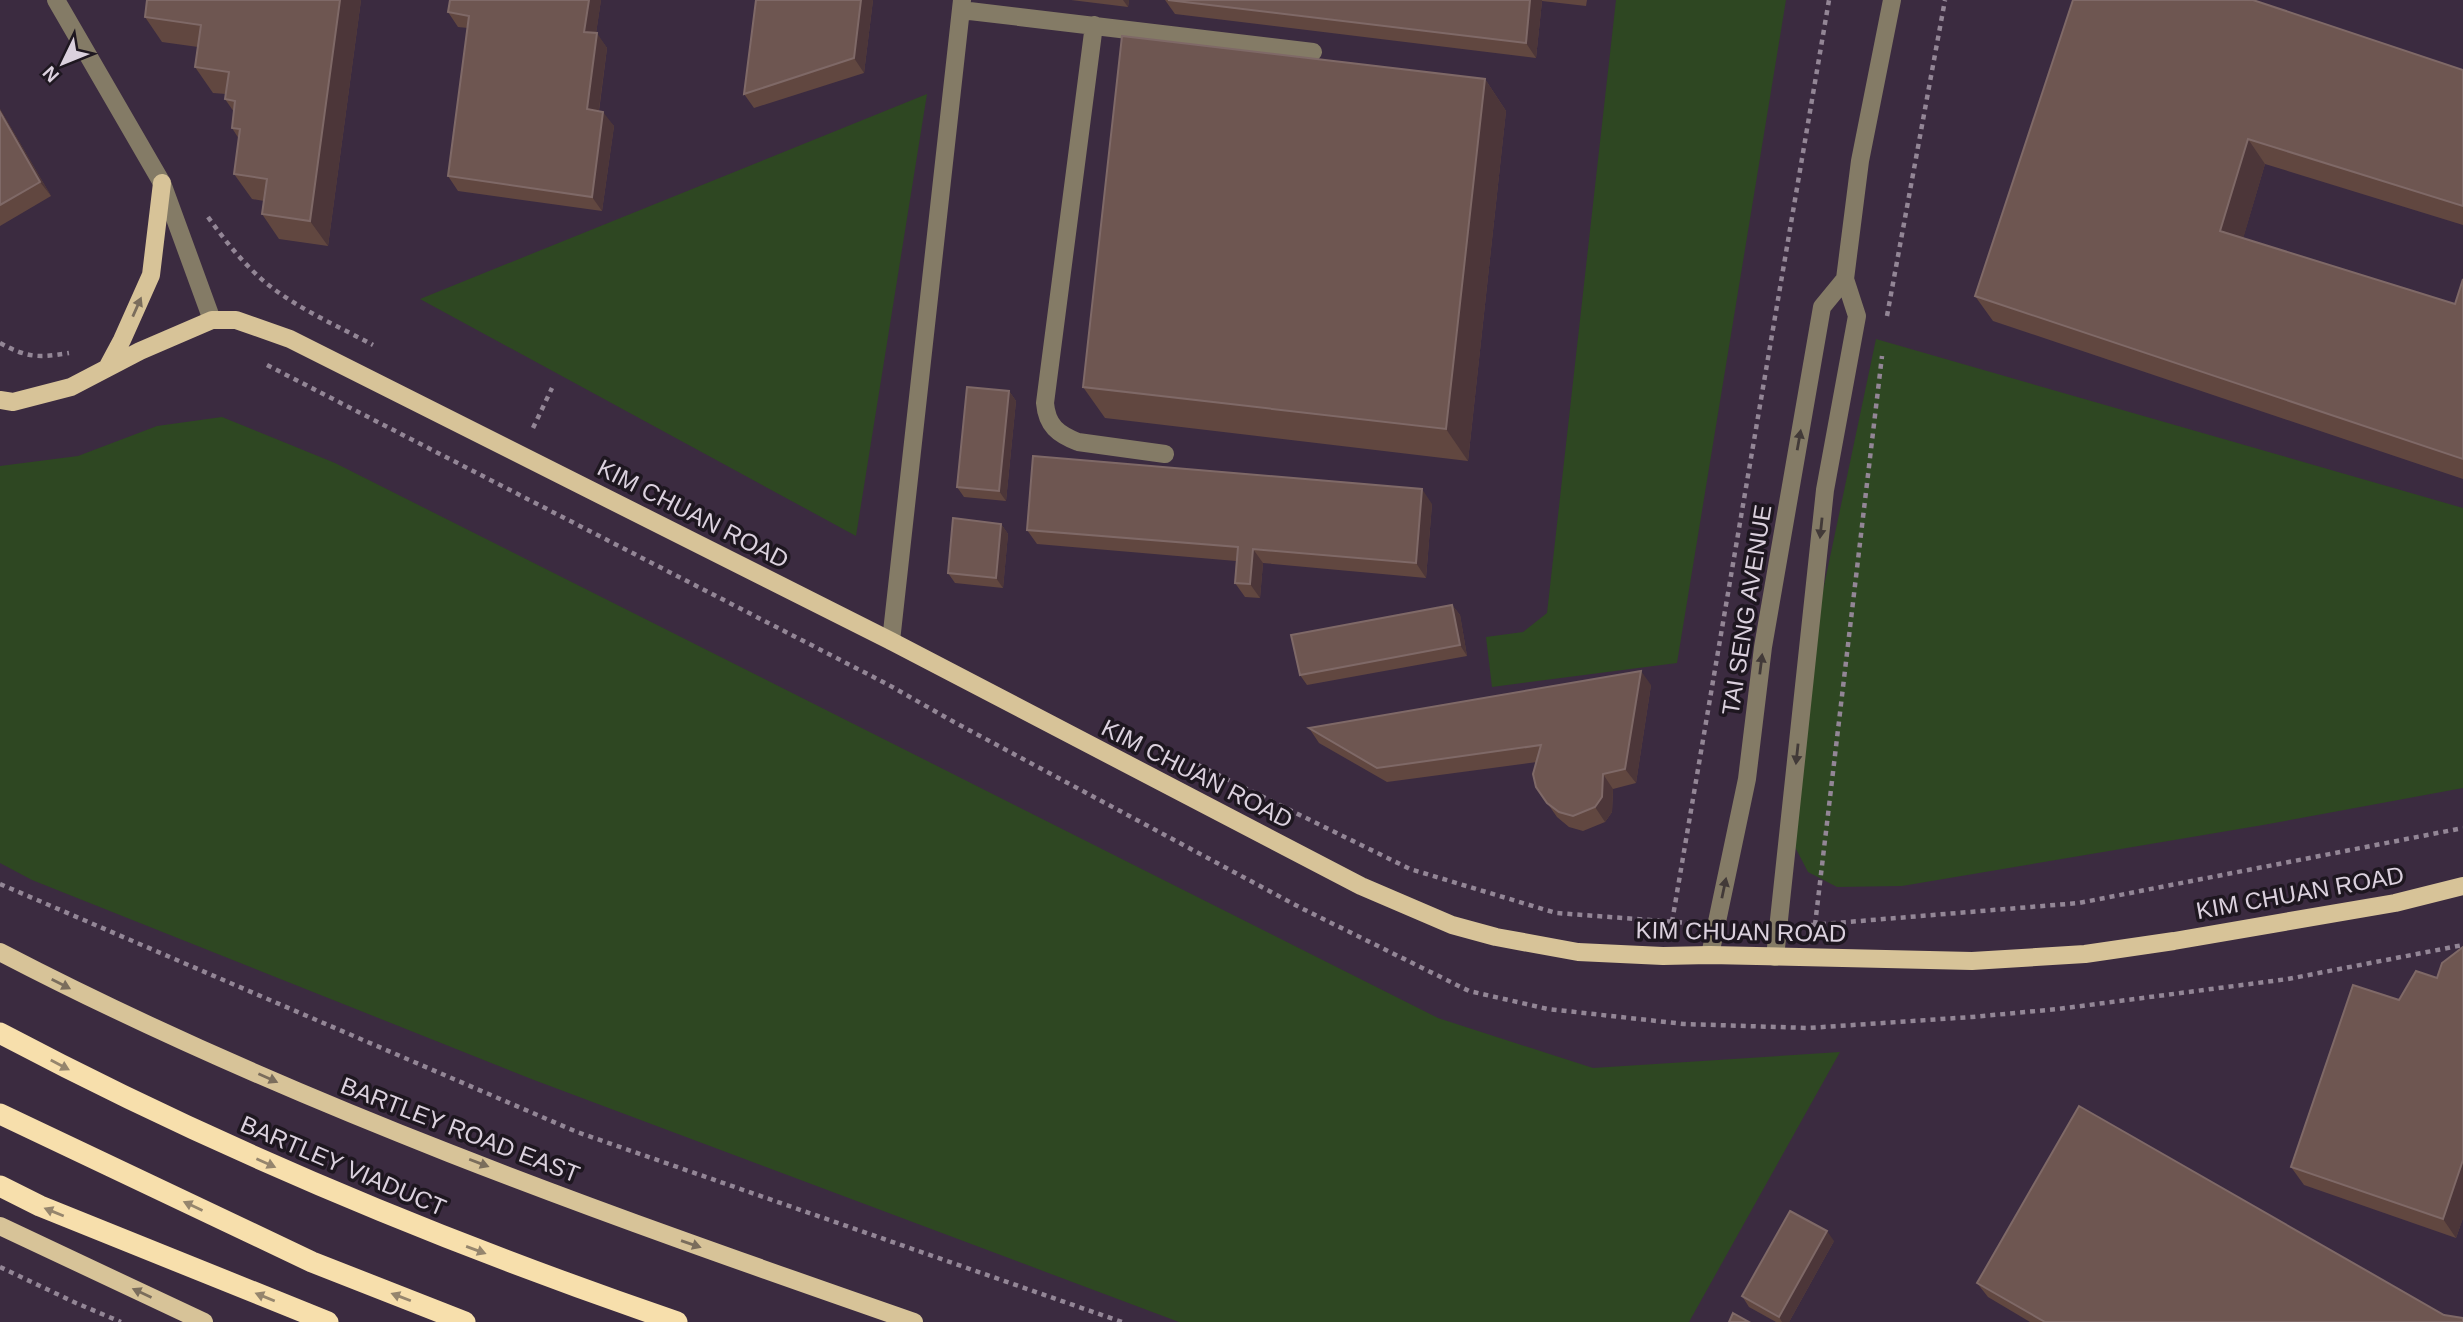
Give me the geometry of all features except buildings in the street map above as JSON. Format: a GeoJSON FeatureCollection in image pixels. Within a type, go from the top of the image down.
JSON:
{"type":"FeatureCollection","features":[{"type":"Feature","properties":{"kind":"highway","name":"BARTLEY VIADUCT"},"geometry":{"type":"LineString","coordinates":[[0,1033],[88,1080],[351,1200],[469,1248],[677,1322]]}},
{"type":"Feature","properties":{"kind":"highway"},"geometry":{"type":"LineString","coordinates":[[0,1114],[312,1262],[465,1322]]}},
{"type":"Feature","properties":{"kind":"highway"},"geometry":{"type":"LineString","coordinates":[[0,1186],[40,1206],[328,1322]]}},
{"type":"Feature","properties":{"kind":"main road"},"geometry":{"type":"LineString","coordinates":[[107,368],[151,275],[162,183]]}},
{"type":"Feature","properties":{"kind":"main road","name":"KIM CHUAN ROAD"},"geometry":{"type":"LineString","coordinates":[[0,400],[13,402],[71,387],[140,351],[212,320],[236,320],[290,340],[891,641],[1361,886],[1452,925],[1496,937],[1578,952],[1972,961],[2085,954],[2395,903],[2463,886]]}},
{"type":"Feature","properties":{"kind":"main road","name":"BARTLEY ROAD EAST"},"geometry":{"type":"LineString","coordinates":[[0,952],[80,994],[318,1101],[651,1230],[914,1322]]}},
{"type":"Feature","properties":{"kind":"main road"},"geometry":{"type":"LineString","coordinates":[[0,1226],[204,1322]]}},
{"type":"Feature","properties":{"kind":"street"},"geometry":{"type":"LineString","coordinates":[[56,0],[162,183],[212,320]]}},
{"type":"Feature","properties":{"kind":"street"},"geometry":{"type":"LineString","coordinates":[[1775,957],[1825,490],[1857,316],[1845,279],[1860,161],[1892,0]]}},
{"type":"Feature","properties":{"kind":"street"},"geometry":{"type":"LineString","coordinates":[[891,641],[961,5],[1094,25],[1313,52]]}},
{"type":"Feature","properties":{"kind":"street"},"geometry":{"type":"LineString","coordinates":[[1094,25],[1045,403],[1046,418],[1053,429],[1079,442],[1165,454]]}},
{"type":"Feature","properties":{"kind":"street","name":"TAI SENG AVENUE"},"geometry":{"type":"LineString","coordinates":[[1710,955],[1747,779],[1763,646],[1822,307],[1845,279]]}},
{"type":"Feature","properties":{"kind":"path"},"geometry":{"type":"LineString","coordinates":[[1672,922],[1829,0]]}},
{"type":"Feature","properties":{"kind":"path"},"geometry":{"type":"LineString","coordinates":[[1886,325],[1945,0]]}},
{"type":"Feature","properties":{"kind":"path"},"geometry":{"type":"LineString","coordinates":[[200,206],[230,247],[258,277],[293,301],[376,347]]}},
{"type":"Feature","properties":{"kind":"path"},"geometry":{"type":"LineString","coordinates":[[0,343],[24,356],[45,356],[68,354],[122,340]]}},
{"type":"Feature","properties":{"kind":"path"},"geometry":{"type":"LineString","coordinates":[[1815,925],[1883,352]]}},
{"type":"Feature","properties":{"kind":"path"},"geometry":{"type":"LineString","coordinates":[[255,358],[887,684],[1301,908],[1469,991],[1548,1009],[1684,1024],[1808,1028],[2058,1009],[2288,979],[2463,945]]}},
{"type":"Feature","properties":{"kind":"path"},"geometry":{"type":"LineString","coordinates":[[532,431],[552,388]]}},
{"type":"Feature","properties":{"kind":"path"},"geometry":{"type":"LineString","coordinates":[[1188,760],[1410,869],[1556,912],[1716,924]]}},
{"type":"Feature","properties":{"kind":"path"},"geometry":{"type":"LineString","coordinates":[[1779,924],[1815,925],[2079,903],[2463,828]]}},
{"type":"Feature","properties":{"kind":"path"},"geometry":{"type":"LineString","coordinates":[[0,884],[577,1132],[1122,1322]]}},
{"type":"Feature","properties":{"kind":"path"},"geometry":{"type":"LineString","coordinates":[[0,1267],[121,1322]]}},
{"type":"Feature","properties":{"kind":"green space"},"geometry":{"type":"Polygon","coordinates":[[[1616,0],[1786,0],[1677,663],[1492,687],[1486,637],[1523,632],[1547,613],[1616,0]]]}},
{"type":"Feature","properties":{"kind":"green space"},"geometry":{"type":"Polygon","coordinates":[[[927,94],[856,536],[420,299],[927,94]]]}},
{"type":"Feature","properties":{"kind":"green space"},"geometry":{"type":"Polygon","coordinates":[[[1876,339],[2463,508],[2463,788],[1902,886],[1837,887],[1808,872],[1783,824],[1790,747],[1876,339]]]}},
{"type":"Feature","properties":{"kind":"green space"},"geometry":{"type":"Polygon","coordinates":[[[222,417],[335,463],[1438,1018],[1593,1068],[1840,1052],[1689,1322],[1179,1322],[534,1080],[32,880],[0,863],[0,466],[78,456],[157,426],[222,417]]]}}]}
